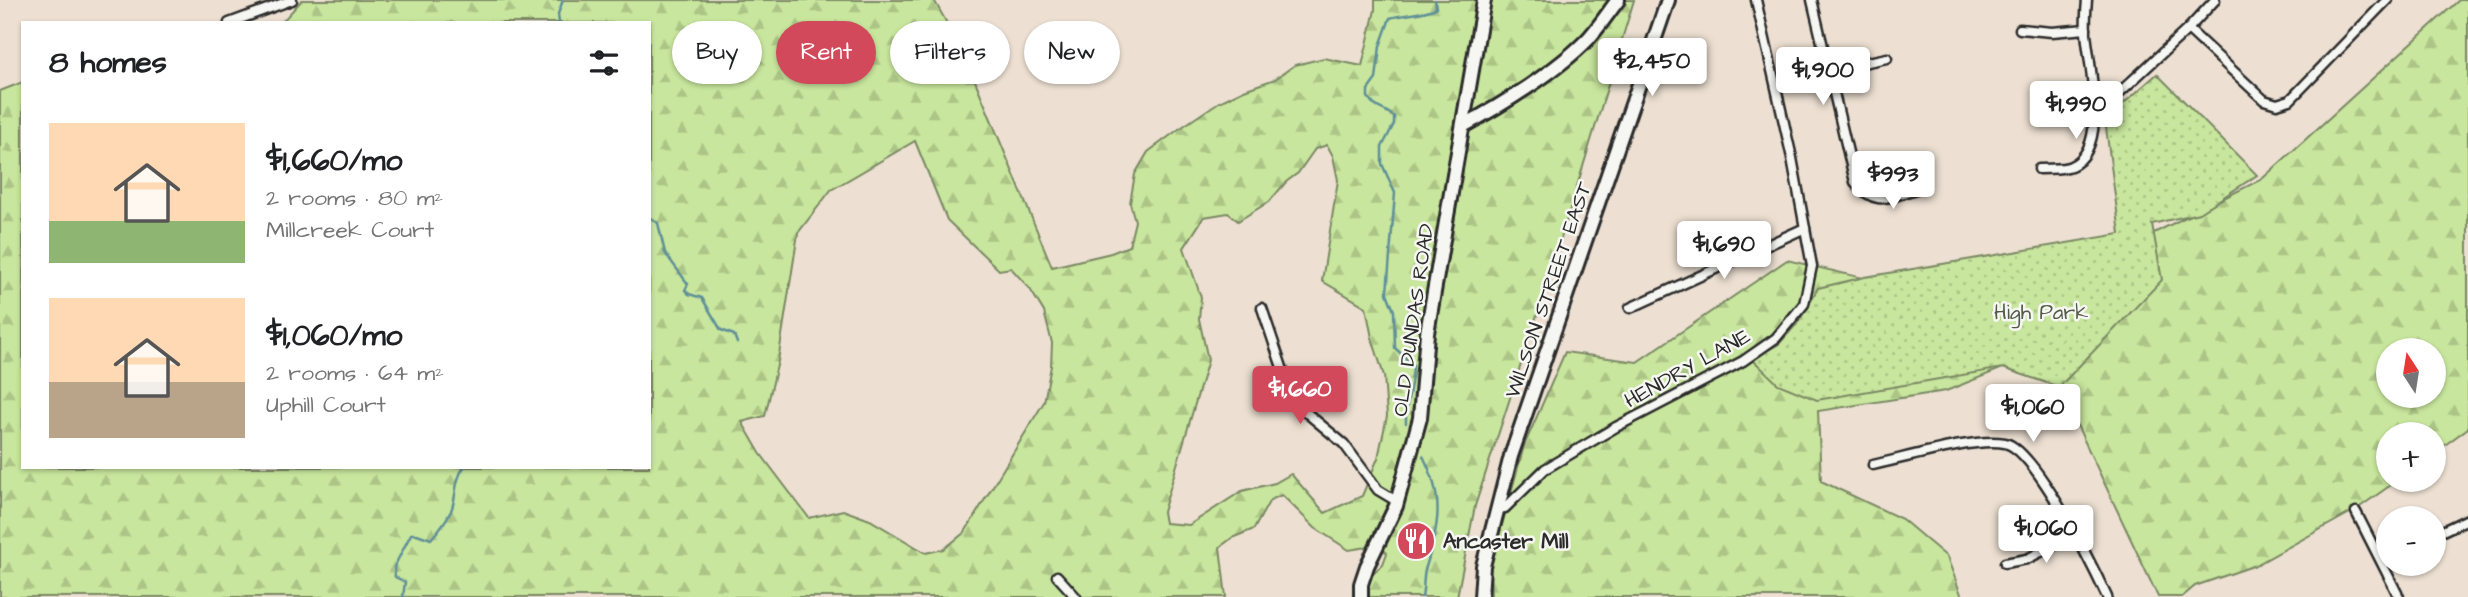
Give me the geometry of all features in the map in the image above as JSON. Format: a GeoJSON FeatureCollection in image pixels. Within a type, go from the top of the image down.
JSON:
{"type":"FeatureCollection","features":[{"type":"Feature","properties":{"kind":"street"},"geometry":{"type":"LineString","coordinates":[[234,21],[292,0]]}},
{"type":"Feature","properties":{"kind":"street","name":"OLD DUNDAS ROAD"},"geometry":{"type":"LineString","coordinates":[[1361,597],[1361,584],[1367,566],[1398,502],[1420,418],[1427,333],[1485,0]]}},
{"type":"Feature","properties":{"kind":"street"},"geometry":{"type":"LineString","coordinates":[[1463,126],[1550,71],[1587,39],[1618,0]]}},
{"type":"Feature","properties":{"kind":"street","name":"WILSON STREET EAST"},"geometry":{"type":"LineString","coordinates":[[1481,597],[1483,566],[1496,509],[1518,435],[1668,0]]}},
{"type":"Feature","properties":{"kind":"street","name":"HENDRY LANE"},"geometry":{"type":"LineString","coordinates":[[1496,509],[1505,508],[1545,469],[1616,427],[1742,361],[1776,338],[1804,304],[1812,266],[1756,0]]}},
{"type":"Feature","properties":{"kind":"street"},"geometry":{"type":"LineString","coordinates":[[1812,0],[1855,182],[1868,197],[1889,197],[1916,188]]}},
{"type":"Feature","properties":{"kind":"street"},"geometry":{"type":"LineString","coordinates":[[2039,169],[2071,167],[2084,156],[2090,146],[2094,124],[2094,97],[2086,30],[2087,0]]}},
{"type":"Feature","properties":{"kind":"street"},"geometry":{"type":"LineString","coordinates":[[2094,97],[2106,98],[2120,92],[2215,0]]}},
{"type":"Feature","properties":{"kind":"street"},"geometry":{"type":"LineString","coordinates":[[2188,29],[2264,100],[2277,104],[2290,100],[2387,0]]}},
{"type":"Feature","properties":{"kind":"street"},"geometry":{"type":"LineString","coordinates":[[2020,29],[2052,32],[2086,30]]}},
{"type":"Feature","properties":{"kind":"street"},"geometry":{"type":"LineString","coordinates":[[1829,70],[1887,58]]}},
{"type":"Feature","properties":{"kind":"street"},"geometry":{"type":"LineString","coordinates":[[1630,308],[1805,228]]}},
{"type":"Feature","properties":{"kind":"street"},"geometry":{"type":"LineString","coordinates":[[1262,308],[1292,397],[1302,409],[1344,444],[1378,490],[1398,502]]}},
{"type":"Feature","properties":{"kind":"street"},"geometry":{"type":"LineString","coordinates":[[1873,465],[1984,442],[2007,443],[2024,456],[2076,534],[2107,597]]}},
{"type":"Feature","properties":{"kind":"street"},"geometry":{"type":"LineString","coordinates":[[2356,512],[2376,545]]}},
{"type":"Feature","properties":{"kind":"street"},"geometry":{"type":"LineString","coordinates":[[2446,529],[2468,519]]}},
{"type":"Feature","properties":{"kind":"street"},"geometry":{"type":"LineString","coordinates":[[2005,563],[2027,559],[2076,534]]}},
{"type":"Feature","properties":{"kind":"street"},"geometry":{"type":"LineString","coordinates":[[1057,576],[1076,597]]}},
{"type":"Feature","properties":{"kind":"street"},"geometry":{"type":"LineString","coordinates":[[2391,576],[2399,597]]}},
{"type":"Feature","properties":{"kind":"green space"},"geometry":{"type":"Polygon","coordinates":[[[302,0],[934,0],[946,21],[890,21],[890,84],[976,84],[1052,267],[1129,246],[1135,221],[1130,203],[1135,174],[1148,152],[1219,102],[1275,79],[1295,65],[1324,58],[1362,66],[1375,0],[1634,0],[1548,281],[1475,506],[1457,597],[1359,597],[1371,575],[1383,564],[1387,553],[1379,545],[1349,550],[1315,528],[1282,495],[1270,500],[1254,529],[1232,538],[1220,547],[1226,597],[0,597],[0,91],[21,83],[21,469],[651,469],[651,21],[283,21],[302,0]],[[915,141],[831,190],[798,233],[778,361],[765,416],[742,422],[760,453],[809,518],[843,510],[870,520],[926,553],[944,549],[965,532],[1044,402],[1051,366],[1052,343],[1044,312],[1030,289],[1011,268],[999,270],[947,220],[915,141]],[[1327,145],[1315,149],[1298,173],[1286,182],[1270,201],[1238,221],[1228,213],[1204,217],[1184,248],[1201,297],[1199,319],[1208,360],[1163,512],[1165,523],[1189,525],[1242,491],[1275,483],[1291,474],[1325,513],[1362,496],[1378,458],[1387,416],[1384,376],[1366,307],[1322,281],[1338,180],[1333,156],[1327,145]]]}},
{"type":"Feature","properties":{"kind":"green space"},"geometry":{"type":"Polygon","coordinates":[[[2459,0],[2468,0],[2468,428],[2446,444],[2446,422],[2376,422],[2376,492],[2381,492],[2357,509],[2256,565],[2195,586],[2182,597],[2158,597],[2059,387],[2003,368],[1946,391],[1818,411],[1821,481],[1902,519],[1947,557],[1962,597],[1491,597],[1490,568],[1524,446],[1565,352],[1637,362],[1787,260],[1888,284],[2148,236],[2262,179],[2459,0]]]}},
{"type":"Feature","properties":{"kind":"green space","name":"High Park"},"geometry":{"type":"Polygon","coordinates":[[[2157,74],[2257,175],[2199,213],[2152,224],[2162,280],[2059,387],[2003,368],[1817,400],[1778,384],[1752,359],[1779,344],[1797,324],[1818,288],[1865,277],[2120,234],[2105,120],[2157,74]]]}},
{"type":"Feature","properties":{"kind":"waterway"},"geometry":{"type":"LineString","coordinates":[[559,21],[558,14],[563,0]]}},
{"type":"Feature","properties":{"kind":"waterway"},"geometry":{"type":"LineString","coordinates":[[1406,423],[1413,365],[1395,348],[1394,311],[1387,293],[1395,193],[1382,164],[1382,147],[1394,124],[1394,117],[1371,102],[1368,90],[1376,79],[1380,46],[1390,18],[1436,8],[1435,0]]}},
{"type":"Feature","properties":{"kind":"waterway"},"geometry":{"type":"LineString","coordinates":[[651,218],[658,223],[665,253],[688,284],[685,290],[702,298],[721,330],[734,335],[737,343]]}},
{"type":"Feature","properties":{"kind":"waterway"},"geometry":{"type":"LineString","coordinates":[[1422,597],[1424,573],[1434,540],[1437,513],[1435,486],[1423,456]]}},
{"type":"Feature","properties":{"kind":"waterway"},"geometry":{"type":"LineString","coordinates":[[403,597],[405,582],[395,577],[394,567],[411,534],[431,539],[444,522],[451,511],[463,469]]}},
{"type":"Feature","properties":{"kind":"place","name":"Ancaster Mill"},"geometry":{"type":"Point","coordinates":[1416,541]}}]}
